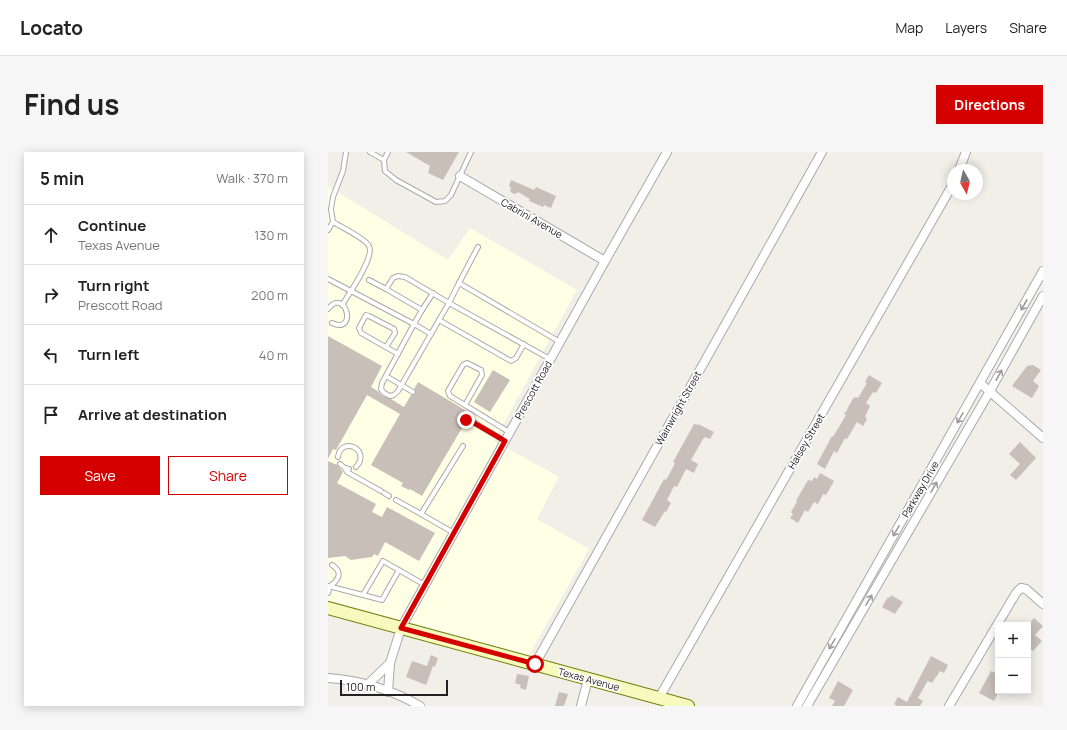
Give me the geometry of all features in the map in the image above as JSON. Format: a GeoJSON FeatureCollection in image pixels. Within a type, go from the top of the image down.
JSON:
{"type":"FeatureCollection","features":[{"type":"Feature","properties":{"kind":"street","name":"Prescott Road"},"geometry":{"type":"LineString","coordinates":[[388,692],[390,663],[401,628],[667,152]]}},
{"type":"Feature","properties":{"kind":"street","name":"Wainwright Street"},"geometry":{"type":"LineString","coordinates":[[535,664],[822,152]]}},
{"type":"Feature","properties":{"kind":"street"},"geometry":{"type":"LineString","coordinates":[[961,164],[966,152]]}},
{"type":"Feature","properties":{"kind":"street","name":"Cabrini Avenue"},"geometry":{"type":"LineString","coordinates":[[460,176],[605,261]]}},
{"type":"Feature","properties":{"kind":"street","name":"Halsey Street"},"geometry":{"type":"LineString","coordinates":[[659,698],[947,194]]}},
{"type":"Feature","properties":{"kind":"street","name":"Parkway Drive"},"geometry":{"type":"LineString","coordinates":[[797,706],[980,383],[1040,284],[1043,271]]}},
{"type":"Feature","properties":{"kind":"street","name":"Parkway Drive"},"geometry":{"type":"LineString","coordinates":[[806,706],[990,391],[1043,296]]}},
{"type":"Feature","properties":{"kind":"street"},"geometry":{"type":"LineString","coordinates":[[980,383],[1043,438]]}},
{"type":"Feature","properties":{"kind":"street"},"geometry":{"type":"LineString","coordinates":[[949,706],[1016,593],[1021,588],[1026,589],[1043,604]]}},
{"type":"Feature","properties":{"kind":"street","name":"Texas Avenue"},"geometry":{"type":"LineString","coordinates":[[328,608],[688,706]]}},
{"type":"Feature","properties":{"kind":"street"},"geometry":{"type":"LineString","coordinates":[[367,685],[390,663]]}},
{"type":"Feature","properties":{"kind":"street"},"geometry":{"type":"LineString","coordinates":[[328,678],[348,680],[367,685],[401,696],[420,706]]}},
{"type":"Feature","properties":{"kind":"street"},"geometry":{"type":"LineString","coordinates":[[581,706],[588,679]]}},
{"type":"Feature","properties":{"kind":"lane"},"geometry":{"type":"LineString","coordinates":[[328,230],[333,222],[331,209],[333,197],[343,171],[346,152]]}},
{"type":"Feature","properties":{"kind":"lane"},"geometry":{"type":"LineString","coordinates":[[370,152],[384,160]]}},
{"type":"Feature","properties":{"kind":"lane"},"geometry":{"type":"LineString","coordinates":[[388,152],[384,160],[385,171],[396,180],[436,202],[445,201],[451,195],[471,152]]}},
{"type":"Feature","properties":{"kind":"lane"},"geometry":{"type":"LineString","coordinates":[[333,222],[364,241],[369,246],[370,252],[367,263],[342,305]]}},
{"type":"Feature","properties":{"kind":"lane"},"geometry":{"type":"LineString","coordinates":[[432,293],[382,383],[381,389],[384,393],[390,396],[394,395],[402,385],[449,303],[478,247]]}},
{"type":"Feature","properties":{"kind":"lane"},"geometry":{"type":"LineString","coordinates":[[386,289],[393,278],[398,276],[405,277],[550,359]]}},
{"type":"Feature","properties":{"kind":"lane"},"geometry":{"type":"LineString","coordinates":[[328,279],[431,334]]}},
{"type":"Feature","properties":{"kind":"lane"},"geometry":{"type":"LineString","coordinates":[[369,280],[422,310]]}},
{"type":"Feature","properties":{"kind":"lane"},"geometry":{"type":"LineString","coordinates":[[459,283],[560,342]]}},
{"type":"Feature","properties":{"kind":"lane"},"geometry":{"type":"LineString","coordinates":[[328,309],[332,305],[336,304],[342,305],[347,310],[348,317],[346,321],[340,325],[332,323]]}},
{"type":"Feature","properties":{"kind":"lane"},"geometry":{"type":"LineString","coordinates":[[386,347],[395,333],[394,329],[370,316],[366,316],[359,328],[361,333],[398,354]]}},
{"type":"Feature","properties":{"kind":"lane"},"geometry":{"type":"LineString","coordinates":[[439,320],[511,361],[516,358],[524,344]]}},
{"type":"Feature","properties":{"kind":"lane"},"geometry":{"type":"LineString","coordinates":[[465,405],[482,375],[481,370],[466,363],[463,365],[448,391],[450,396],[465,405],[510,432]]}},
{"type":"Feature","properties":{"kind":"lane"},"geometry":{"type":"LineString","coordinates":[[386,376],[412,391]]}},
{"type":"Feature","properties":{"kind":"lane"},"geometry":{"type":"LineString","coordinates":[[468,419],[505,441]]}},
{"type":"Feature","properties":{"kind":"lane"},"geometry":{"type":"LineString","coordinates":[[338,457],[339,452],[345,447],[352,446],[356,448],[361,457],[359,464],[356,467]]}},
{"type":"Feature","properties":{"kind":"lane"},"geometry":{"type":"LineString","coordinates":[[421,514],[463,446]]}},
{"type":"Feature","properties":{"kind":"lane"},"geometry":{"type":"LineString","coordinates":[[340,464],[347,469],[347,472],[385,493]]}},
{"type":"Feature","properties":{"kind":"lane"},"geometry":{"type":"LineString","coordinates":[[396,500],[454,533]]}},
{"type":"Feature","properties":{"kind":"lane"},"geometry":{"type":"LineString","coordinates":[[363,595],[383,561],[425,585]]}},
{"type":"Feature","properties":{"kind":"lane"},"geometry":{"type":"LineString","coordinates":[[329,586],[336,582],[338,576],[337,569],[332,565]]}},
{"type":"Feature","properties":{"kind":"lane"},"geometry":{"type":"LineString","coordinates":[[329,586],[382,600],[400,570]]}},
{"type":"Feature","properties":{"kind":"lane"},"geometry":{"type":"LineString","coordinates":[[328,593],[329,586]]}},
{"type":"Feature","properties":{"kind":"shaded area"},"geometry":{"type":"Polygon","coordinates":[[[328,186],[448,260],[470,228],[577,290],[494,441],[559,477],[537,519],[589,549],[529,655],[328,600],[328,186]]]}},
{"type":"Feature","properties":{"kind":"building"},"geometry":{"type":"Polygon","coordinates":[[[406,152],[459,152],[443,180],[428,173],[430,166],[406,152]]]}},
{"type":"Feature","properties":{"kind":"building"},"geometry":{"type":"Polygon","coordinates":[[[511,180],[534,190],[536,187],[556,196],[551,208],[544,205],[543,207],[529,201],[530,199],[518,192],[516,194],[512,193],[510,191],[511,187],[509,186],[511,180]]]}},
{"type":"Feature","properties":{"kind":"building"},"geometry":{"type":"Polygon","coordinates":[[[328,336],[382,366],[371,387],[382,396],[391,399],[404,407],[411,395],[416,393],[414,389],[418,382],[470,413],[464,417],[466,421],[422,496],[401,486],[403,483],[371,465],[400,414],[367,395],[336,450],[333,449],[328,459],[328,336]]]}},
{"type":"Feature","properties":{"kind":"building"},"geometry":{"type":"Polygon","coordinates":[[[1033,365],[1041,370],[1033,381],[1039,386],[1032,398],[1012,386],[1027,366],[1033,365]]]}},
{"type":"Feature","properties":{"kind":"building"},"geometry":{"type":"Polygon","coordinates":[[[493,370],[510,380],[490,412],[474,402],[493,370]]]}},
{"type":"Feature","properties":{"kind":"building"},"geometry":{"type":"Polygon","coordinates":[[[869,375],[882,383],[876,393],[873,392],[866,403],[870,406],[865,417],[867,419],[863,426],[857,422],[847,439],[845,438],[837,453],[834,451],[825,469],[817,464],[832,436],[833,437],[846,415],[844,414],[854,397],[858,398],[867,383],[865,382],[869,375]]]}},
{"type":"Feature","properties":{"kind":"building"},"geometry":{"type":"Polygon","coordinates":[[[694,424],[698,424],[714,432],[710,439],[705,437],[703,439],[691,460],[698,464],[694,473],[686,469],[677,487],[674,486],[667,500],[671,503],[655,527],[642,520],[664,479],[666,480],[670,473],[675,463],[673,462],[694,424]]]}},
{"type":"Feature","properties":{"kind":"building"},"geometry":{"type":"Polygon","coordinates":[[[1020,442],[1036,458],[1016,480],[1010,475],[1020,464],[1009,454],[1020,442]]]}},
{"type":"Feature","properties":{"kind":"building"},"geometry":{"type":"Polygon","coordinates":[[[328,461],[337,465],[343,472],[337,483],[376,504],[372,512],[382,517],[387,507],[435,533],[419,561],[385,542],[378,556],[374,554],[372,557],[351,560],[345,556],[328,558],[328,461]]]}},
{"type":"Feature","properties":{"kind":"building"},"geometry":{"type":"Polygon","coordinates":[[[820,473],[834,481],[826,495],[823,494],[818,504],[814,502],[808,512],[805,510],[798,523],[790,518],[793,514],[791,512],[808,480],[812,481],[814,477],[817,479],[820,473]]]}},
{"type":"Feature","properties":{"kind":"building"},"geometry":{"type":"Polygon","coordinates":[[[891,595],[903,602],[895,614],[882,607],[891,595]]]}},
{"type":"Feature","properties":{"kind":"building"},"geometry":{"type":"Polygon","coordinates":[[[1034,618],[1043,626],[1035,635],[1042,641],[1033,651],[1031,649],[1031,622],[1034,618]]]}},
{"type":"Feature","properties":{"kind":"building"},"geometry":{"type":"Polygon","coordinates":[[[431,655],[438,658],[435,667],[433,666],[426,685],[406,677],[412,661],[427,666],[431,655]]]}},
{"type":"Feature","properties":{"kind":"building"},"geometry":{"type":"Polygon","coordinates":[[[931,656],[948,665],[944,673],[940,671],[932,683],[927,682],[918,698],[923,701],[920,706],[897,706],[894,704],[898,697],[907,702],[931,656]]]}},
{"type":"Feature","properties":{"kind":"building"},"geometry":{"type":"Polygon","coordinates":[[[991,671],[995,673],[995,694],[998,694],[994,701],[979,693],[991,671]]]}},
{"type":"Feature","properties":{"kind":"building"},"geometry":{"type":"Polygon","coordinates":[[[517,674],[529,676],[526,690],[520,688],[521,685],[515,683],[517,674]]]}},
{"type":"Feature","properties":{"kind":"building"},"geometry":{"type":"Polygon","coordinates":[[[838,681],[853,690],[844,706],[832,706],[835,701],[829,698],[838,681]]]}},
{"type":"Feature","properties":{"kind":"building"},"geometry":{"type":"Polygon","coordinates":[[[559,692],[568,694],[564,706],[555,706],[559,692]]]}},
{"type":"Feature","properties":{"kind":"route"},"geometry":{"type":"LineString","coordinates":[[466,420],[469,420],[505,441],[401,628],[535,664]]}}]}
